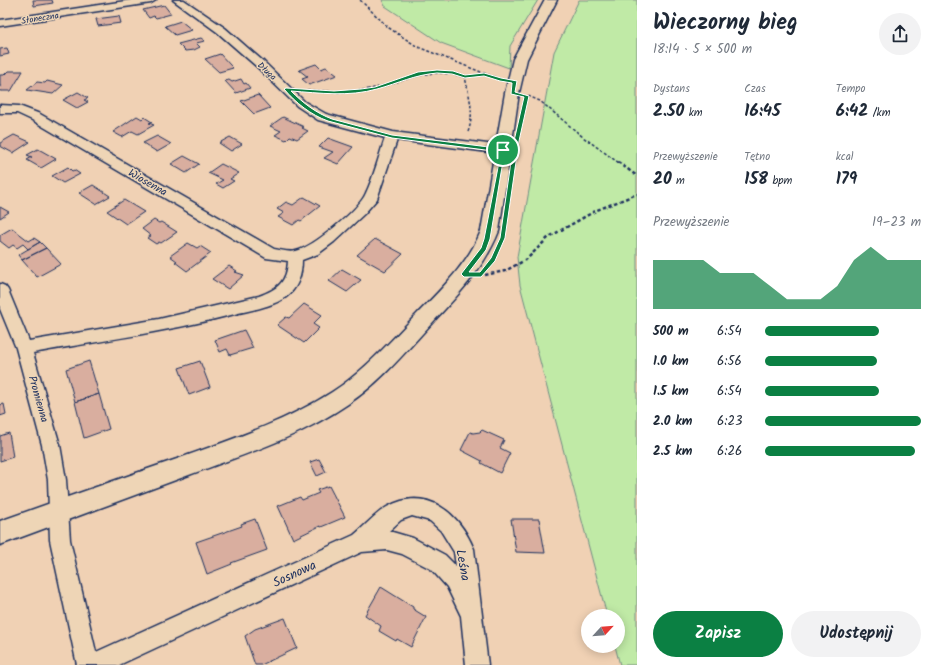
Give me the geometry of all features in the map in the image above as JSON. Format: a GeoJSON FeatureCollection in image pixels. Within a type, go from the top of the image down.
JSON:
{"type":"FeatureCollection","features":[{"type":"Feature","properties":{"kind":"street"},"geometry":{"type":"LineString","coordinates":[[66,0],[70,13]]}},
{"type":"Feature","properties":{"kind":"street","name":"Słoneczna"},"geometry":{"type":"LineString","coordinates":[[0,23],[151,0]]}},
{"type":"Feature","properties":{"kind":"street","name":"Długa"},"geometry":{"type":"LineString","coordinates":[[178,0],[221,30],[301,104],[322,117],[392,136],[503,150]]}},
{"type":"Feature","properties":{"kind":"street"},"geometry":{"type":"LineString","coordinates":[[0,533],[238,446],[295,423],[319,411],[341,397],[360,383],[376,368],[446,297],[484,249],[490,231],[520,59],[551,0]]}},
{"type":"Feature","properties":{"kind":"street","name":"Wiosenna"},"geometry":{"type":"LineString","coordinates":[[0,109],[19,110],[36,117],[271,254],[295,257],[314,250],[329,239],[359,211],[372,196],[392,136]]}},
{"type":"Feature","properties":{"kind":"street"},"geometry":{"type":"LineString","coordinates":[[24,348],[209,315],[266,300],[287,288],[295,271],[295,257]]}},
{"type":"Feature","properties":{"kind":"street","name":"Promienna"},"geometry":{"type":"LineString","coordinates":[[0,290],[24,348],[51,445],[57,480],[58,512]]}},
{"type":"Feature","properties":{"kind":"street","name":"Leśna"},"geometry":{"type":"LineString","coordinates":[[361,542],[394,514],[412,507],[435,513],[448,524],[464,549],[476,665]]}},
{"type":"Feature","properties":{"kind":"street"},"geometry":{"type":"LineString","coordinates":[[58,512],[60,540],[88,665]]}},
{"type":"Feature","properties":{"kind":"street","name":"Sosnowa"},"geometry":{"type":"LineString","coordinates":[[94,665],[361,542],[387,540],[394,541],[406,545],[438,562],[454,580],[472,616]]}},
{"type":"Feature","properties":{"kind":"path"},"geometry":{"type":"LineString","coordinates":[[360,0],[379,19],[402,38],[418,47],[484,74],[515,82]]}},
{"type":"Feature","properties":{"kind":"path"},"geometry":{"type":"LineString","coordinates":[[286,89],[334,93],[361,91],[387,85],[420,73],[453,72],[465,77],[484,74]]}},
{"type":"Feature","properties":{"kind":"path"},"geometry":{"type":"LineString","coordinates":[[463,145],[472,123],[472,108],[465,77]]}},
{"type":"Feature","properties":{"kind":"path"},"geometry":{"type":"LineString","coordinates":[[525,103],[526,96],[540,101],[583,137],[637,176]]}},
{"type":"Feature","properties":{"kind":"path"},"geometry":{"type":"LineString","coordinates":[[485,269],[481,274],[491,274],[505,271],[527,259],[549,237],[597,210],[637,194]]}},
{"type":"Feature","properties":{"kind":"green space"},"geometry":{"type":"Polygon","coordinates":[[[382,0],[538,0],[510,46],[509,68],[441,43],[385,6],[382,0]]]}},
{"type":"Feature","properties":{"kind":"green space"},"geometry":{"type":"Polygon","coordinates":[[[579,0],[637,0],[637,665],[620,665],[617,653],[625,653],[625,609],[605,609],[520,285],[517,257],[554,52],[579,0]]]}},
{"type":"Feature","properties":{"kind":"building"},"geometry":{"type":"Polygon","coordinates":[[[33,0],[52,0],[53,3],[34,6],[33,0]]]}},
{"type":"Feature","properties":{"kind":"building"},"geometry":{"type":"Polygon","coordinates":[[[164,5],[171,14],[156,18],[154,16],[149,18],[143,10],[164,5]]]}},
{"type":"Feature","properties":{"kind":"building"},"geometry":{"type":"Polygon","coordinates":[[[119,16],[121,23],[98,26],[96,19],[119,16]]]}},
{"type":"Feature","properties":{"kind":"building"},"geometry":{"type":"Polygon","coordinates":[[[181,21],[192,30],[175,35],[165,26],[181,21]]]}},
{"type":"Feature","properties":{"kind":"building"},"geometry":{"type":"Polygon","coordinates":[[[201,38],[205,41],[196,43],[200,47],[194,50],[185,51],[178,44],[201,38]]]}},
{"type":"Feature","properties":{"kind":"building"},"geometry":{"type":"Polygon","coordinates":[[[7,48],[9,54],[0,56],[0,49],[7,48]]]}},
{"type":"Feature","properties":{"kind":"building"},"geometry":{"type":"Polygon","coordinates":[[[220,54],[233,68],[219,72],[205,59],[220,54]]]}},
{"type":"Feature","properties":{"kind":"building"},"geometry":{"type":"Polygon","coordinates":[[[316,64],[321,69],[326,67],[337,75],[309,85],[302,79],[308,77],[299,70],[316,64]]]}},
{"type":"Feature","properties":{"kind":"building"},"geometry":{"type":"Polygon","coordinates":[[[8,71],[23,71],[11,91],[0,91],[0,75],[4,75],[8,71]]]}},
{"type":"Feature","properties":{"kind":"building"},"geometry":{"type":"Polygon","coordinates":[[[241,79],[244,84],[246,83],[250,88],[236,93],[225,81],[229,80],[232,82],[241,79]]]}},
{"type":"Feature","properties":{"kind":"building"},"geometry":{"type":"Polygon","coordinates":[[[47,81],[63,85],[53,94],[27,90],[37,82],[45,83],[47,81]]]}},
{"type":"Feature","properties":{"kind":"building"},"geometry":{"type":"Polygon","coordinates":[[[78,92],[88,98],[84,100],[88,102],[77,108],[63,100],[78,92]]]}},
{"type":"Feature","properties":{"kind":"building"},"geometry":{"type":"Polygon","coordinates":[[[258,95],[270,108],[254,114],[241,101],[258,95]]]}},
{"type":"Feature","properties":{"kind":"building"},"geometry":{"type":"Polygon","coordinates":[[[137,116],[142,119],[144,117],[152,122],[149,123],[154,125],[138,134],[132,131],[122,137],[113,132],[137,116]]]}},
{"type":"Feature","properties":{"kind":"building"},"geometry":{"type":"Polygon","coordinates":[[[283,117],[304,127],[302,128],[308,131],[297,139],[290,136],[286,140],[275,135],[281,131],[270,126],[283,117]]]}},
{"type":"Feature","properties":{"kind":"building"},"geometry":{"type":"Polygon","coordinates":[[[14,135],[30,142],[13,153],[0,146],[0,143],[14,135]]]}},
{"type":"Feature","properties":{"kind":"building"},"geometry":{"type":"Polygon","coordinates":[[[157,136],[171,144],[157,152],[143,143],[157,136]]]}},
{"type":"Feature","properties":{"kind":"building"},"geometry":{"type":"Polygon","coordinates":[[[230,137],[242,144],[231,151],[219,143],[230,137]]]}},
{"type":"Feature","properties":{"kind":"building"},"geometry":{"type":"Polygon","coordinates":[[[328,138],[353,147],[338,164],[324,158],[333,152],[319,147],[328,138]]]}},
{"type":"Feature","properties":{"kind":"building"},"geometry":{"type":"Polygon","coordinates":[[[38,149],[56,159],[41,168],[27,160],[32,157],[27,155],[38,149]]]}},
{"type":"Feature","properties":{"kind":"building"},"geometry":{"type":"Polygon","coordinates":[[[184,156],[199,164],[186,173],[171,164],[184,156]]]}},
{"type":"Feature","properties":{"kind":"building"},"geometry":{"type":"Polygon","coordinates":[[[221,164],[239,173],[230,179],[234,181],[223,188],[216,184],[223,180],[208,173],[221,164]]]}},
{"type":"Feature","properties":{"kind":"building"},"geometry":{"type":"Polygon","coordinates":[[[68,167],[72,171],[74,170],[80,174],[63,183],[52,176],[68,167]]]}},
{"type":"Feature","properties":{"kind":"building"},"geometry":{"type":"Polygon","coordinates":[[[93,185],[110,196],[96,204],[79,193],[93,185]]]}},
{"type":"Feature","properties":{"kind":"building"},"geometry":{"type":"Polygon","coordinates":[[[304,197],[320,206],[301,221],[299,220],[293,225],[278,217],[284,213],[277,209],[286,202],[293,205],[304,197]]]}},
{"type":"Feature","properties":{"kind":"building"},"geometry":{"type":"Polygon","coordinates":[[[124,200],[144,212],[126,224],[107,211],[124,200]]]}},
{"type":"Feature","properties":{"kind":"building"},"geometry":{"type":"Polygon","coordinates":[[[0,207],[9,212],[0,218],[0,207]]]}},
{"type":"Feature","properties":{"kind":"building"},"geometry":{"type":"Polygon","coordinates":[[[154,220],[159,223],[161,222],[177,232],[161,243],[159,242],[156,244],[147,238],[151,236],[142,229],[154,220]]]}},
{"type":"Feature","properties":{"kind":"building"},"geometry":{"type":"Polygon","coordinates":[[[12,228],[29,241],[34,238],[40,242],[28,249],[23,244],[17,248],[13,245],[9,248],[0,241],[0,235],[12,228]]]}},
{"type":"Feature","properties":{"kind":"building"},"geometry":{"type":"Polygon","coordinates":[[[375,239],[403,254],[385,271],[357,255],[375,239]]]}},
{"type":"Feature","properties":{"kind":"building"},"geometry":{"type":"Polygon","coordinates":[[[40,242],[46,248],[22,260],[18,255],[40,242]]]}},
{"type":"Feature","properties":{"kind":"building"},"geometry":{"type":"Polygon","coordinates":[[[188,243],[197,248],[200,246],[211,253],[187,271],[170,256],[188,243]]]}},
{"type":"Feature","properties":{"kind":"building"},"geometry":{"type":"Polygon","coordinates":[[[46,248],[61,264],[37,277],[22,260],[46,248]]]}},
{"type":"Feature","properties":{"kind":"building"},"geometry":{"type":"Polygon","coordinates":[[[229,266],[237,271],[235,272],[244,275],[228,289],[212,279],[229,266]]]}},
{"type":"Feature","properties":{"kind":"building"},"geometry":{"type":"Polygon","coordinates":[[[342,269],[361,280],[347,292],[329,281],[342,269]]]}},
{"type":"Feature","properties":{"kind":"building"},"geometry":{"type":"Polygon","coordinates":[[[304,304],[322,315],[313,324],[319,328],[304,343],[277,325],[286,317],[289,318],[304,304]]]}},
{"type":"Feature","properties":{"kind":"building"},"geometry":{"type":"Polygon","coordinates":[[[244,330],[253,348],[230,355],[227,349],[220,352],[215,340],[244,330]]]}},
{"type":"Feature","properties":{"kind":"building"},"geometry":{"type":"Polygon","coordinates":[[[89,361],[99,394],[75,402],[66,369],[89,361]]]}},
{"type":"Feature","properties":{"kind":"building"},"geometry":{"type":"Polygon","coordinates":[[[200,361],[210,387],[189,395],[179,368],[200,361]]]}},
{"type":"Feature","properties":{"kind":"building"},"geometry":{"type":"Polygon","coordinates":[[[99,394],[109,429],[84,438],[75,402],[99,394]]]}},
{"type":"Feature","properties":{"kind":"building"},"geometry":{"type":"Polygon","coordinates":[[[4,404],[6,414],[0,416],[0,405],[4,404]]]}},
{"type":"Feature","properties":{"kind":"building"},"geometry":{"type":"Polygon","coordinates":[[[482,430],[504,440],[500,448],[510,453],[500,473],[461,450],[470,432],[480,432],[482,430]]]}},
{"type":"Feature","properties":{"kind":"building"},"geometry":{"type":"Polygon","coordinates":[[[9,433],[13,457],[0,461],[0,436],[9,433]]]}},
{"type":"Feature","properties":{"kind":"building"},"geometry":{"type":"Polygon","coordinates":[[[319,459],[326,472],[317,476],[310,462],[319,459]]]}},
{"type":"Feature","properties":{"kind":"building"},"geometry":{"type":"Polygon","coordinates":[[[329,486],[345,517],[321,527],[320,526],[293,539],[278,506],[300,497],[302,500],[319,493],[317,490],[329,486]]]}},
{"type":"Feature","properties":{"kind":"building"},"geometry":{"type":"Polygon","coordinates":[[[255,519],[267,550],[231,563],[232,564],[207,574],[196,542],[242,526],[241,524],[255,519]]]}},
{"type":"Feature","properties":{"kind":"building"},"geometry":{"type":"Polygon","coordinates":[[[511,519],[539,519],[545,553],[516,552],[511,519]]]}},
{"type":"Feature","properties":{"kind":"building"},"geometry":{"type":"Polygon","coordinates":[[[381,587],[426,617],[411,647],[397,639],[396,641],[379,631],[381,626],[365,615],[381,587]]]}},
{"type":"Feature","properties":{"kind":"building"},"geometry":{"type":"Polygon","coordinates":[[[285,618],[297,648],[261,665],[255,665],[245,636],[255,629],[285,618]]]}},
{"type":"Feature","properties":{"kind":"route"},"geometry":{"type":"LineString","coordinates":[[437,72],[453,72],[465,77],[484,74],[515,82],[512,93],[526,96],[516,141],[503,238],[493,259],[481,274],[464,274],[484,249],[490,231],[503,150],[392,136],[330,120],[322,117],[301,104],[286,89],[334,93],[361,91],[393,83],[420,73],[437,72]]}}]}
